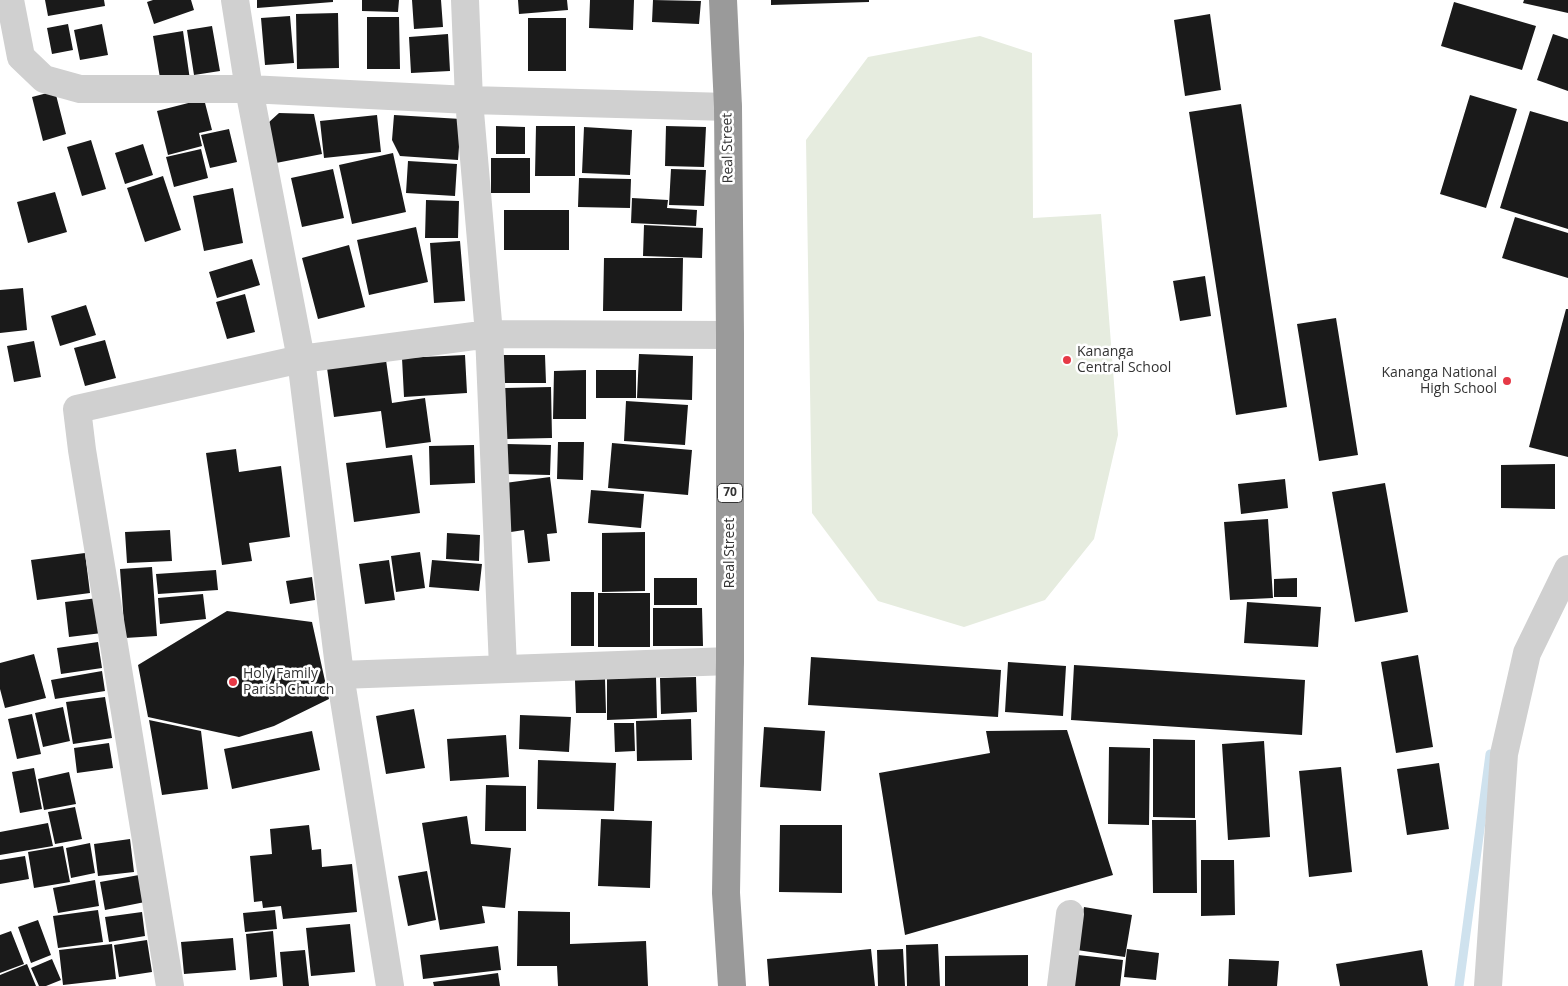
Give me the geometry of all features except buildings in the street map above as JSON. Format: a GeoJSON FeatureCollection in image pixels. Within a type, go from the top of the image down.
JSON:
{"type":"FeatureCollection","features":[{"type":"Feature","properties":{"kind":"highway","name":"Real Street"},"geometry":{"type":"LineString","coordinates":[[723,0],[728,107],[730,335],[730,661],[726,893],[732,986]]}},
{"type":"Feature","properties":{"kind":"street"},"geometry":{"type":"LineString","coordinates":[[10,0],[21,57],[44,79],[80,89],[249,89],[469,100],[728,107]]}},
{"type":"Feature","properties":{"kind":"street"},"geometry":{"type":"LineString","coordinates":[[235,0],[249,89],[302,359],[340,675],[390,986]]}},
{"type":"Feature","properties":{"kind":"street"},"geometry":{"type":"LineString","coordinates":[[465,0],[469,100],[489,334],[503,668]]}},
{"type":"Feature","properties":{"kind":"street"},"geometry":{"type":"LineString","coordinates":[[170,986],[77,409],[302,359],[489,334],[730,335]]}},
{"type":"Feature","properties":{"kind":"street"},"geometry":{"type":"LineString","coordinates":[[1488,986],[1504,754],[1527,653],[1568,570]]}},
{"type":"Feature","properties":{"kind":"street"},"geometry":{"type":"LineString","coordinates":[[340,675],[730,661]]}},
{"type":"Feature","properties":{"kind":"street"},"geometry":{"type":"LineString","coordinates":[[1061,986],[1070,914]]}},
{"type":"Feature","properties":{"kind":"shaded area"},"geometry":{"type":"Polygon","coordinates":[[[980,36],[1032,53],[1033,218],[1101,214],[1118,435],[1094,539],[1045,600],[964,627],[878,601],[812,513],[806,140],[868,57],[980,36]]]}},
{"type":"Feature","properties":{"kind":"waterway"},"geometry":{"type":"LineString","coordinates":[[1459,986],[1490,754]]}},
{"type":"Feature","properties":{"kind":"place","name":"Kananga Central School"},"geometry":{"type":"Point","coordinates":[1067,360]}},
{"type":"Feature","properties":{"kind":"place","name":"Kananga National High School"},"geometry":{"type":"Point","coordinates":[1507,381]}},
{"type":"Feature","properties":{"kind":"place","name":"Holy Family Parish Church"},"geometry":{"type":"Point","coordinates":[233,682]}}]}
